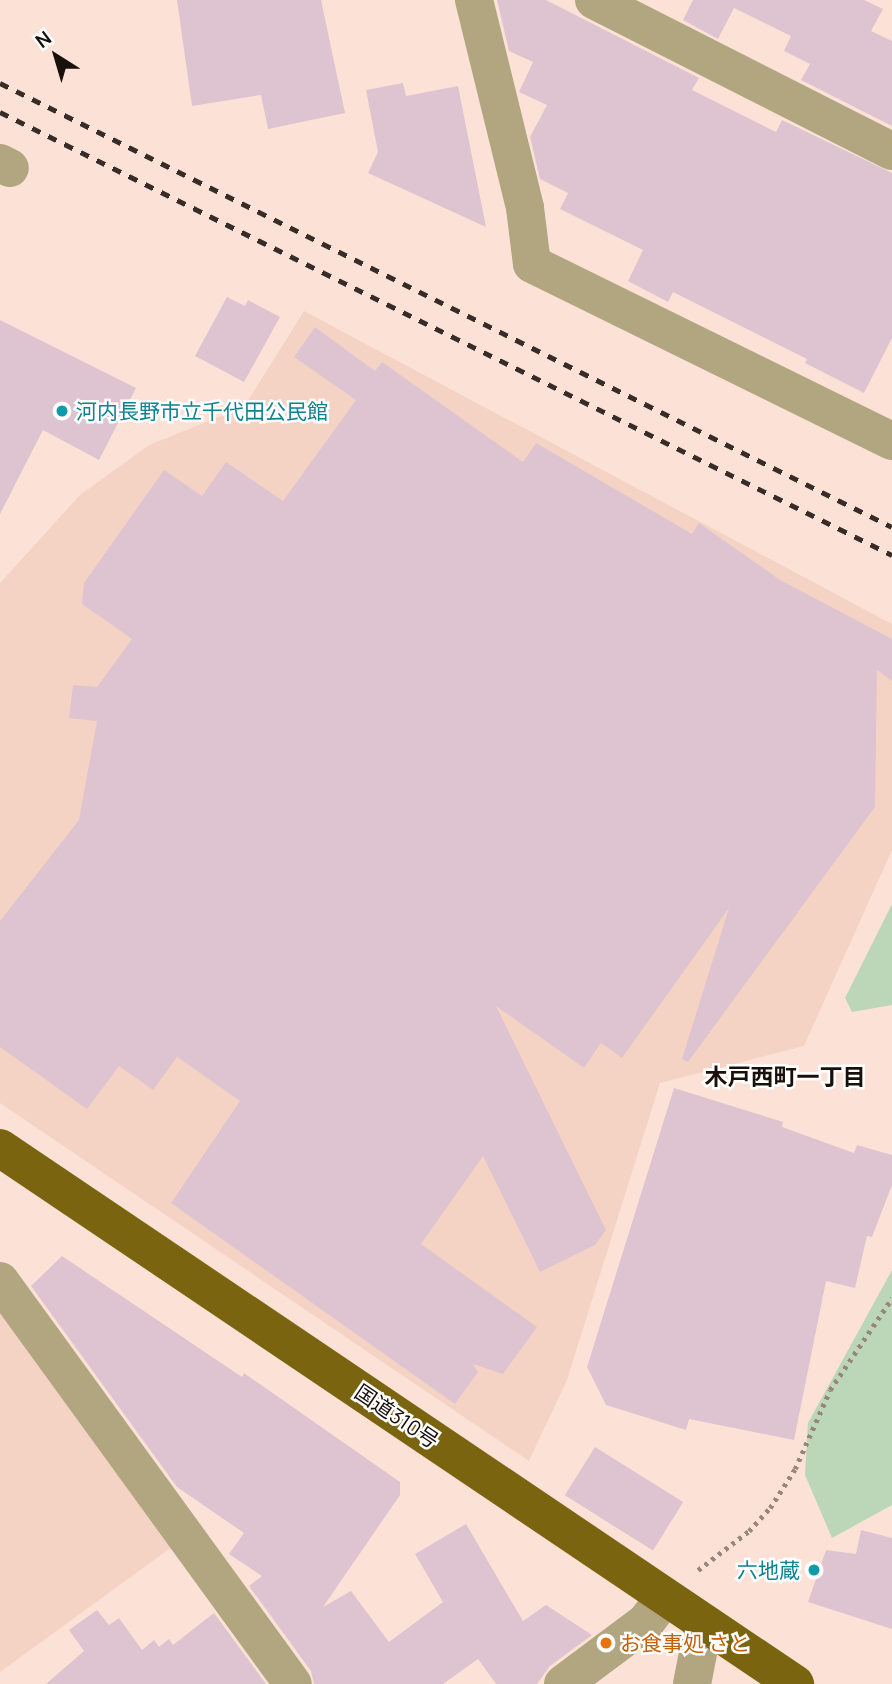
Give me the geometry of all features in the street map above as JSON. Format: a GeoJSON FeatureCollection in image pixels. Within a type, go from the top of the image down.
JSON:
{"type":"FeatureCollection","features":[{"type":"Feature","properties":{"kind":"highway","name":"国道310号"},"geometry":{"type":"LineString","coordinates":[[0,1148],[795,1684]]}},
{"type":"Feature","properties":{"kind":"street"},"geometry":{"type":"LineString","coordinates":[[474,0],[525,208],[532,264],[892,441]]}},
{"type":"Feature","properties":{"kind":"street"},"geometry":{"type":"LineString","coordinates":[[594,0],[892,151]]}},
{"type":"Feature","properties":{"kind":"street"},"geometry":{"type":"LineString","coordinates":[[0,1281],[293,1684]]}},
{"type":"Feature","properties":{"kind":"street"},"geometry":{"type":"LineString","coordinates":[[563,1684],[646,1622],[665,1597]]}},
{"type":"Feature","properties":{"kind":"street"},"geometry":{"type":"LineString","coordinates":[[692,1684],[704,1623]]}},
{"type":"Feature","properties":{"kind":"path"},"geometry":{"type":"LineString","coordinates":[[665,1597],[749,1531],[770,1508],[795,1469],[830,1390],[892,1298]]}},
{"type":"Feature","properties":{"kind":"shaded area"},"geometry":{"type":"Polygon","coordinates":[[[304,311],[892,624],[892,850],[804,1046],[660,1083],[567,1380],[529,1461],[0,1103],[0,583],[80,495],[149,445],[244,407],[304,311]]]}},
{"type":"Feature","properties":{"kind":"shaded area"},"geometry":{"type":"Polygon","coordinates":[[[0,1310],[172,1547],[0,1672],[0,1310]]]}},
{"type":"Feature","properties":{"kind":"green space"},"geometry":{"type":"Polygon","coordinates":[[[892,904],[892,1005],[852,1012],[845,998],[892,904]]]}},
{"type":"Feature","properties":{"kind":"green space"},"geometry":{"type":"Polygon","coordinates":[[[892,1270],[892,1505],[832,1538],[805,1475],[808,1423],[892,1270]]]}},
{"type":"Feature","properties":{"kind":"building"},"geometry":{"type":"Polygon","coordinates":[[[177,0],[321,0],[345,113],[268,129],[261,95],[192,106],[177,0]]]}},
{"type":"Feature","properties":{"kind":"building"},"geometry":{"type":"Polygon","coordinates":[[[497,0],[546,0],[699,78],[692,90],[776,132],[782,120],[892,173],[892,338],[864,393],[805,363],[807,359],[673,292],[668,302],[628,281],[643,250],[560,209],[568,193],[540,179],[530,137],[547,105],[519,92],[533,62],[509,51],[497,0]]]}},
{"type":"Feature","properties":{"kind":"building"},"geometry":{"type":"Polygon","coordinates":[[[693,0],[864,0],[883,9],[871,31],[892,41],[892,126],[801,80],[810,64],[784,51],[791,36],[734,8],[718,39],[683,20],[693,0]]]}},
{"type":"Feature","properties":{"kind":"building"},"geometry":{"type":"Polygon","coordinates":[[[403,83],[406,96],[458,86],[486,227],[368,173],[378,152],[366,90],[403,83]]]}},
{"type":"Feature","properties":{"kind":"building"},"geometry":{"type":"Polygon","coordinates":[[[227,297],[245,306],[248,300],[280,317],[244,382],[195,356],[227,297]]]}},
{"type":"Feature","properties":{"kind":"building","name":"河内長野市立千代田公民館"},"geometry":{"type":"Polygon","coordinates":[[[0,320],[136,388],[99,460],[43,430],[0,514],[0,320]]]}},
{"type":"Feature","properties":{"kind":"building"},"geometry":{"type":"Polygon","coordinates":[[[315,327],[375,371],[382,362],[523,462],[536,443],[692,534],[699,523],[780,580],[892,639],[892,681],[877,670],[875,807],[688,1062],[682,1059],[729,908],[622,1058],[601,1043],[584,1068],[496,1006],[606,1230],[595,1245],[540,1272],[483,1156],[421,1244],[537,1327],[503,1374],[473,1364],[478,1372],[455,1404],[171,1203],[240,1101],[177,1057],[153,1090],[119,1066],[87,1109],[0,1047],[0,921],[79,820],[97,721],[69,718],[73,685],[97,687],[132,639],[82,604],[84,583],[164,470],[202,496],[226,462],[283,501],[356,400],[294,357],[315,327]]]}},
{"type":"Feature","properties":{"kind":"building"},"geometry":{"type":"Polygon","coordinates":[[[674,1088],[783,1122],[782,1127],[854,1153],[857,1145],[892,1155],[892,1185],[872,1237],[867,1236],[855,1288],[826,1281],[794,1440],[689,1419],[686,1430],[606,1405],[587,1367],[674,1088]]]}},
{"type":"Feature","properties":{"kind":"building"},"geometry":{"type":"Polygon","coordinates":[[[62,1256],[242,1377],[244,1373],[400,1482],[400,1495],[323,1607],[351,1591],[389,1642],[443,1602],[415,1554],[466,1524],[523,1621],[546,1605],[592,1635],[550,1666],[537,1684],[496,1684],[478,1659],[443,1684],[314,1684],[311,1671],[249,1586],[262,1576],[229,1554],[244,1533],[177,1487],[31,1286],[62,1256]]]}},
{"type":"Feature","properties":{"kind":"building"},"geometry":{"type":"Polygon","coordinates":[[[595,1447],[683,1502],[653,1550],[565,1495],[595,1447]]]}},
{"type":"Feature","properties":{"kind":"building"},"geometry":{"type":"Polygon","coordinates":[[[861,1530],[892,1538],[892,1629],[808,1602],[826,1550],[856,1554],[861,1530]]]}},
{"type":"Feature","properties":{"kind":"building"},"geometry":{"type":"Polygon","coordinates":[[[97,1610],[109,1625],[119,1618],[142,1650],[154,1640],[159,1647],[169,1639],[173,1645],[214,1613],[266,1684],[46,1684],[84,1651],[69,1630],[97,1610]]]}},
{"type":"Feature","properties":{"kind":"railway"},"geometry":{"type":"LineString","coordinates":[[0,83],[892,527]]}},
{"type":"Feature","properties":{"kind":"railway"},"geometry":{"type":"LineString","coordinates":[[0,112],[892,555]]}},
{"type":"Feature","properties":{"kind":"place","name":"河内長野市立千代田公民館"},"geometry":{"type":"Point","coordinates":[62,411]}},
{"type":"Feature","properties":{"kind":"place","name":"六地蔵"},"geometry":{"type":"Point","coordinates":[814,1570]}},
{"type":"Feature","properties":{"kind":"place","name":"お食事処 さと"},"geometry":{"type":"Point","coordinates":[606,1643]}},
{"type":"Feature","properties":{"kind":"district","name":"木戸西町一丁目"},"geometry":{"type":"Point","coordinates":[785,1076]}}]}
